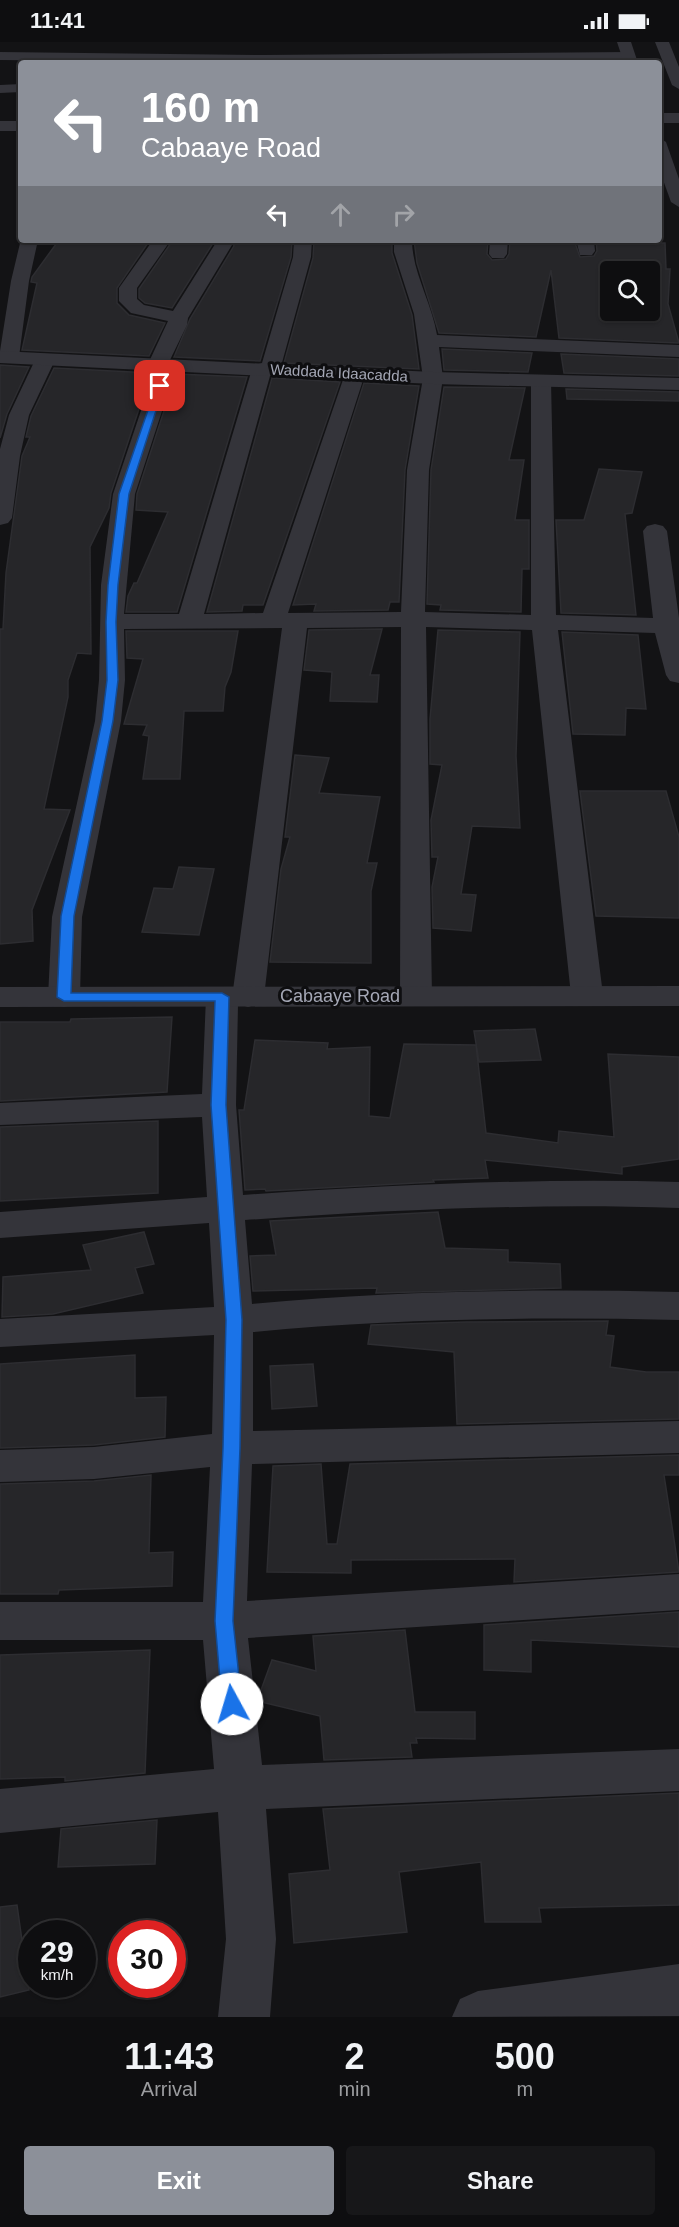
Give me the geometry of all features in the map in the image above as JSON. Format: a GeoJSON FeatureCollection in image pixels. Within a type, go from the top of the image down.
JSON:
{"type":"FeatureCollection","features":[{"type":"Feature","properties":{"kind":"street"},"geometry":{"type":"LineString","coordinates":[[263,42],[263,60]]}},
{"type":"Feature","properties":{"kind":"street"},"geometry":{"type":"LineString","coordinates":[[662,42],[675,63],[679,85]]}},
{"type":"Feature","properties":{"kind":"street"},"geometry":{"type":"LineString","coordinates":[[315,60],[628,54]]}},
{"type":"Feature","properties":{"kind":"street"},"geometry":{"type":"LineString","coordinates":[[0,56],[210,60]]}},
{"type":"Feature","properties":{"kind":"street"},"geometry":{"type":"LineString","coordinates":[[0,89],[18,88]]}},
{"type":"Feature","properties":{"kind":"street"},"geometry":{"type":"LineString","coordinates":[[662,118],[679,118]]}},
{"type":"Feature","properties":{"kind":"street"},"geometry":{"type":"LineString","coordinates":[[0,126],[18,126]]}},
{"type":"Feature","properties":{"kind":"street"},"geometry":{"type":"LineString","coordinates":[[662,153],[679,202]]}},
{"type":"Feature","properties":{"kind":"street"},"geometry":{"type":"LineString","coordinates":[[5,357],[28,243]]}},
{"type":"Feature","properties":{"kind":"street"},"geometry":{"type":"LineString","coordinates":[[160,243],[128,288],[128,300],[138,309],[178,318]]}},
{"type":"Feature","properties":{"kind":"street"},"geometry":{"type":"LineString","coordinates":[[190,620],[302,257],[303,243]]}},
{"type":"Feature","properties":{"kind":"street"},"geometry":{"type":"LineString","coordinates":[[403,243],[403,252],[424,314],[433,378],[418,470],[413,618],[416,996]]}},
{"type":"Feature","properties":{"kind":"street"},"geometry":{"type":"LineString","coordinates":[[64,997],[67,916],[108,721],[112,680],[111,622],[124,494],[178,318],[223,245]]}},
{"type":"Feature","properties":{"kind":"street"},"geometry":{"type":"LineString","coordinates":[[428,340],[679,351]]}},
{"type":"Feature","properties":{"kind":"street","name":"Waddada Idaacadda"},"geometry":{"type":"LineString","coordinates":[[5,357],[433,378],[679,384]]}},
{"type":"Feature","properties":{"kind":"street"},"geometry":{"type":"LineString","coordinates":[[0,518],[9,456],[19,415],[45,360]]}},
{"type":"Feature","properties":{"kind":"street"},"geometry":{"type":"LineString","coordinates":[[244,2017],[251,1940],[240,1788],[224,1621],[232,1448],[234,1320],[219,1105],[284,619],[355,374]]}},
{"type":"Feature","properties":{"kind":"street"},"geometry":{"type":"LineString","coordinates":[[541,381],[544,622],[587,995]]}},
{"type":"Feature","properties":{"kind":"street"},"geometry":{"type":"LineString","coordinates":[[655,531],[679,675]]}},
{"type":"Feature","properties":{"kind":"street"},"geometry":{"type":"LineString","coordinates":[[111,622],[413,618],[672,626]]}},
{"type":"Feature","properties":{"kind":"street","name":"Cabaaye Road"},"geometry":{"type":"LineString","coordinates":[[0,997],[679,996]]}},
{"type":"Feature","properties":{"kind":"street"},"geometry":{"type":"LineString","coordinates":[[0,1114],[219,1105]]}},
{"type":"Feature","properties":{"kind":"street"},"geometry":{"type":"LineString","coordinates":[[0,1225],[378,1198],[574,1192],[679,1195]]}},
{"type":"Feature","properties":{"kind":"street"},"geometry":{"type":"LineString","coordinates":[[0,1333],[234,1320],[313,1312],[545,1303],[679,1306]]}},
{"type":"Feature","properties":{"kind":"street"},"geometry":{"type":"LineString","coordinates":[[0,1466],[94,1463],[232,1448],[679,1437]]}},
{"type":"Feature","properties":{"kind":"street"},"geometry":{"type":"LineString","coordinates":[[0,1621],[224,1621],[679,1592]]}},
{"type":"Feature","properties":{"kind":"street"},"geometry":{"type":"LineString","coordinates":[[0,1811],[240,1788],[679,1770]]}},
{"type":"Feature","properties":{"kind":"street"},"geometry":{"type":"LineString","coordinates":[[478,2017],[679,1990]]}},
{"type":"Feature","properties":{"kind":"building"},"geometry":{"type":"Polygon","coordinates":[[[57,243],[148,243],[117,288],[117,303],[129,315],[165,323],[149,356],[22,350],[37,283],[31,282],[32,277],[57,243]]]}},
{"type":"Feature","properties":{"kind":"building"},"geometry":{"type":"Polygon","coordinates":[[[171,243],[213,243],[172,308],[145,303],[139,298],[139,289],[171,243]]]}},
{"type":"Feature","properties":{"kind":"building"},"geometry":{"type":"Polygon","coordinates":[[[232,243],[292,243],[291,257],[260,361],[174,357],[190,319],[234,246],[232,243]]]}},
{"type":"Feature","properties":{"kind":"building"},"geometry":{"type":"Polygon","coordinates":[[[314,243],[392,243],[392,253],[412,315],[419,369],[284,363],[313,258],[314,243]]]}},
{"type":"Feature","properties":{"kind":"building"},"geometry":{"type":"Polygon","coordinates":[[[414,243],[488,243],[487,254],[492,260],[506,259],[510,243],[575,243],[580,257],[594,256],[597,251],[596,243],[665,243],[666,269],[670,269],[668,304],[679,343],[559,338],[551,270],[536,337],[439,333],[417,263],[414,243]]]}},
{"type":"Feature","properties":{"kind":"building"},"geometry":{"type":"Polygon","coordinates":[[[442,349],[532,353],[528,372],[444,370],[442,349]]]}},
{"type":"Feature","properties":{"kind":"building"},"geometry":{"type":"Polygon","coordinates":[[[561,354],[679,359],[679,376],[564,373],[561,354]]]}},
{"type":"Feature","properties":{"kind":"building"},"geometry":{"type":"Polygon","coordinates":[[[0,365],[29,367],[7,414],[0,438],[0,365]]]}},
{"type":"Feature","properties":{"kind":"building"},"geometry":{"type":"Polygon","coordinates":[[[54,368],[151,373],[111,493],[109,508],[90,547],[91,654],[77,653],[68,680],[68,697],[44,809],[70,810],[32,910],[33,941],[0,944],[0,629],[3,629],[6,573],[22,456],[30,437],[26,437],[31,416],[54,368]]]}},
{"type":"Feature","properties":{"kind":"building"},"geometry":{"type":"Polygon","coordinates":[[[176,374],[247,377],[177,612],[126,612],[128,596],[134,583],[137,583],[168,512],[136,510],[137,494],[176,374]]]}},
{"type":"Feature","properties":{"kind":"building"},"geometry":{"type":"Polygon","coordinates":[[[272,378],[340,382],[263,605],[243,605],[242,611],[207,612],[272,378]]]}},
{"type":"Feature","properties":{"kind":"building"},"geometry":{"type":"Polygon","coordinates":[[[364,383],[419,386],[405,470],[399,602],[390,602],[388,610],[314,611],[316,604],[293,605],[364,383]]]}},
{"type":"Feature","properties":{"kind":"building"},"geometry":{"type":"Polygon","coordinates":[[[444,387],[525,388],[509,460],[524,460],[515,520],[529,520],[529,569],[522,569],[521,612],[440,610],[441,605],[427,604],[431,470],[444,387]]]}},
{"type":"Feature","properties":{"kind":"building"},"geometry":{"type":"Polygon","coordinates":[[[566,389],[679,392],[679,401],[567,399],[566,389]]]}},
{"type":"Feature","properties":{"kind":"building"},"geometry":{"type":"Polygon","coordinates":[[[599,469],[642,472],[632,513],[625,514],[636,615],[561,613],[556,520],[584,520],[599,469]]]}},
{"type":"Feature","properties":{"kind":"building"},"geometry":{"type":"Polygon","coordinates":[[[382,629],[370,675],[379,675],[377,702],[330,701],[332,672],[304,670],[309,630],[382,629]]]}},
{"type":"Feature","properties":{"kind":"building"},"geometry":{"type":"Polygon","coordinates":[[[438,630],[520,632],[516,756],[520,828],[472,826],[461,894],[476,895],[471,931],[433,928],[432,887],[438,857],[432,857],[431,820],[442,765],[430,764],[430,719],[438,630]]]}},
{"type":"Feature","properties":{"kind":"building"},"geometry":{"type":"Polygon","coordinates":[[[126,631],[238,631],[231,672],[225,687],[223,711],[184,711],[180,779],[143,779],[149,736],[143,735],[147,725],[124,724],[143,659],[127,658],[126,631]]]}},
{"type":"Feature","properties":{"kind":"building"},"geometry":{"type":"Polygon","coordinates":[[[562,632],[638,635],[646,709],[626,708],[625,735],[573,734],[562,632]]]}},
{"type":"Feature","properties":{"kind":"building"},"geometry":{"type":"Polygon","coordinates":[[[295,755],[329,758],[319,793],[380,797],[367,863],[377,863],[371,891],[371,963],[270,962],[281,869],[290,837],[285,837],[295,755]]]}},
{"type":"Feature","properties":{"kind":"building"},"geometry":{"type":"Polygon","coordinates":[[[580,791],[666,791],[679,837],[679,918],[596,916],[580,791]]]}},
{"type":"Feature","properties":{"kind":"building"},"geometry":{"type":"Polygon","coordinates":[[[179,867],[214,869],[199,935],[142,932],[154,888],[173,889],[179,867]]]}},
{"type":"Feature","properties":{"kind":"building"},"geometry":{"type":"Polygon","coordinates":[[[172,1017],[167,1092],[0,1101],[0,1022],[70,1022],[71,1019],[172,1017]]]}},
{"type":"Feature","properties":{"kind":"building"},"geometry":{"type":"Polygon","coordinates":[[[535,1029],[541,1060],[479,1062],[474,1031],[535,1029]]]}},
{"type":"Feature","properties":{"kind":"building"},"geometry":{"type":"Polygon","coordinates":[[[255,1040],[328,1043],[327,1049],[370,1047],[369,1116],[390,1118],[404,1044],[476,1045],[486,1133],[558,1143],[559,1131],[614,1137],[608,1054],[679,1057],[679,1159],[622,1167],[622,1174],[485,1160],[488,1178],[266,1191],[265,1189],[245,1190],[239,1110],[244,1110],[255,1040]]]}},
{"type":"Feature","properties":{"kind":"building"},"geometry":{"type":"Polygon","coordinates":[[[158,1121],[158,1193],[0,1201],[0,1127],[158,1121]]]}},
{"type":"Feature","properties":{"kind":"building"},"geometry":{"type":"Polygon","coordinates":[[[438,1212],[445,1248],[508,1250],[508,1262],[560,1264],[561,1288],[376,1293],[377,1288],[253,1291],[250,1256],[276,1255],[270,1221],[438,1212]]]}},
{"type":"Feature","properties":{"kind":"building"},"geometry":{"type":"Polygon","coordinates":[[[144,1232],[154,1264],[135,1268],[143,1293],[53,1314],[2,1317],[3,1277],[91,1270],[83,1245],[144,1232]]]}},
{"type":"Feature","properties":{"kind":"building"},"geometry":{"type":"Polygon","coordinates":[[[608,1321],[606,1335],[614,1336],[610,1367],[646,1372],[679,1372],[679,1419],[457,1424],[454,1352],[368,1344],[371,1325],[608,1321]]]}},
{"type":"Feature","properties":{"kind":"building"},"geometry":{"type":"Polygon","coordinates":[[[135,1355],[135,1398],[166,1397],[165,1437],[94,1445],[0,1448],[0,1364],[135,1355]]]}},
{"type":"Feature","properties":{"kind":"building"},"geometry":{"type":"Polygon","coordinates":[[[313,1364],[317,1406],[272,1409],[270,1366],[313,1364]]]}},
{"type":"Feature","properties":{"kind":"building"},"geometry":{"type":"Polygon","coordinates":[[[679,1455],[679,1475],[664,1475],[679,1572],[514,1582],[515,1559],[351,1560],[351,1573],[267,1572],[273,1466],[321,1464],[327,1544],[337,1544],[350,1464],[679,1455]]]}},
{"type":"Feature","properties":{"kind":"building"},"geometry":{"type":"Polygon","coordinates":[[[151,1475],[149,1553],[173,1552],[172,1586],[59,1590],[58,1594],[0,1594],[0,1484],[94,1481],[151,1475]]]}},
{"type":"Feature","properties":{"kind":"building"},"geometry":{"type":"Polygon","coordinates":[[[679,1612],[679,1647],[531,1640],[531,1672],[484,1670],[484,1625],[679,1612]]]}},
{"type":"Feature","properties":{"kind":"building"},"geometry":{"type":"Polygon","coordinates":[[[405,1630],[415,1712],[475,1712],[475,1739],[416,1738],[417,1743],[410,1743],[412,1757],[324,1760],[320,1716],[257,1701],[272,1660],[316,1671],[313,1636],[405,1630]]]}},
{"type":"Feature","properties":{"kind":"building"},"geometry":{"type":"Polygon","coordinates":[[[150,1650],[145,1773],[65,1781],[65,1777],[0,1779],[0,1655],[150,1650]]]}},
{"type":"Feature","properties":{"kind":"building"},"geometry":{"type":"Polygon","coordinates":[[[679,1793],[679,1905],[539,1908],[541,1922],[485,1922],[481,1862],[399,1872],[407,1932],[294,1943],[289,1874],[330,1870],[323,1809],[679,1793]]]}},
{"type":"Feature","properties":{"kind":"building"},"geometry":{"type":"Polygon","coordinates":[[[157,1820],[155,1864],[58,1867],[61,1829],[157,1820]]]}},
{"type":"Feature","properties":{"kind":"building"},"geometry":{"type":"Polygon","coordinates":[[[17,1905],[19,1920],[18,1993],[0,1997],[0,1907],[17,1905]]]}},
{"type":"Feature","properties":{"kind":"route"},"geometry":{"type":"LineString","coordinates":[[160,386],[124,494],[113,585],[112,680],[108,721],[67,916],[64,997],[222,997],[219,1105],[234,1320],[232,1448],[224,1621],[232,1704]]}}]}
